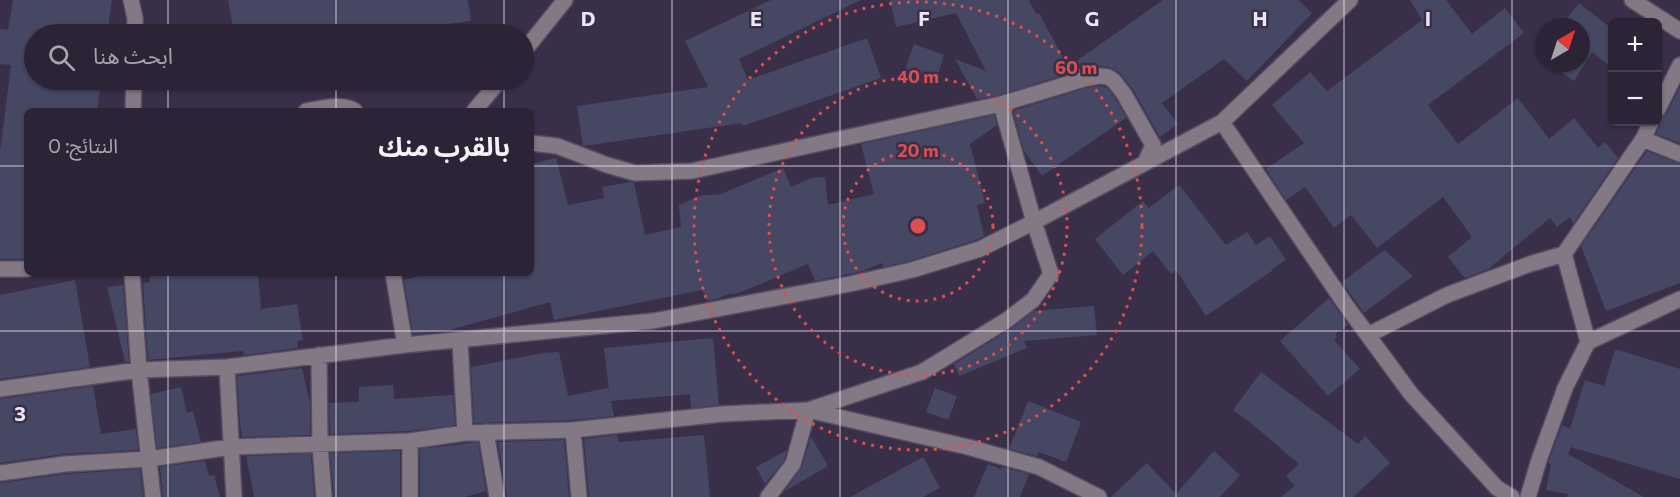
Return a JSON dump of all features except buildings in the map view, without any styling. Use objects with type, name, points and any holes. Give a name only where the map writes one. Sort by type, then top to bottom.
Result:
[{"type":"street","points":[[131,0],[135,24]]},
{"type":"street","points":[[534,39],[565,0]]},
{"type":"street","points":[[0,389],[139,370],[227,367],[405,345],[653,321],[912,270],[980,249],[1222,122],[1350,0]]},
{"type":"street","points":[[1632,0],[1680,31]]},
{"type":"street","points":[[1662,101],[1680,65]]},
{"type":"street","points":[[534,142],[557,146],[635,173],[692,171],[1001,104],[1100,76],[1114,81],[1124,94],[1153,145],[1145,163]]},
{"type":"street","points":[[133,108],[134,90]]},
{"type":"street","points":[[477,108],[492,90]]},
{"type":"street","points":[[808,410],[922,372],[1007,320],[1033,300],[1051,274],[1001,104]]},
{"type":"street","points":[[324,108],[336,106],[352,108]]},
{"type":"street","points":[[1222,122],[1411,394],[1496,492],[1512,497]]},
{"type":"street","points":[[1368,335],[1448,295],[1530,264],[1564,254],[1643,139],[1649,126]]},
{"type":"street","points":[[1643,139],[1680,154]]},
{"type":"street","points":[[1564,254],[1588,342]]},
{"type":"street","points":[[0,269],[24,269]]},
{"type":"street","points":[[132,276],[139,370],[153,497]]},
{"type":"street","points":[[394,276],[405,345]]},
{"type":"street","points":[[1528,497],[1565,387],[1588,342],[1680,299]]},
{"type":"street","points":[[460,341],[465,433]]},
{"type":"street","points":[[319,356],[320,445],[324,497]]},
{"type":"street","points":[[227,367],[234,497]]},
{"type":"street","points":[[768,497],[793,464],[808,410]]},
{"type":"street","points":[[0,473],[65,464],[149,459],[231,447],[410,441],[465,433],[573,430],[722,414],[808,410],[968,447],[1039,467],[1099,497]]},
{"type":"street","points":[[573,430],[579,497]]},
{"type":"street","points":[[486,432],[496,497]]},
{"type":"street","points":[[410,441],[410,497]]}]
